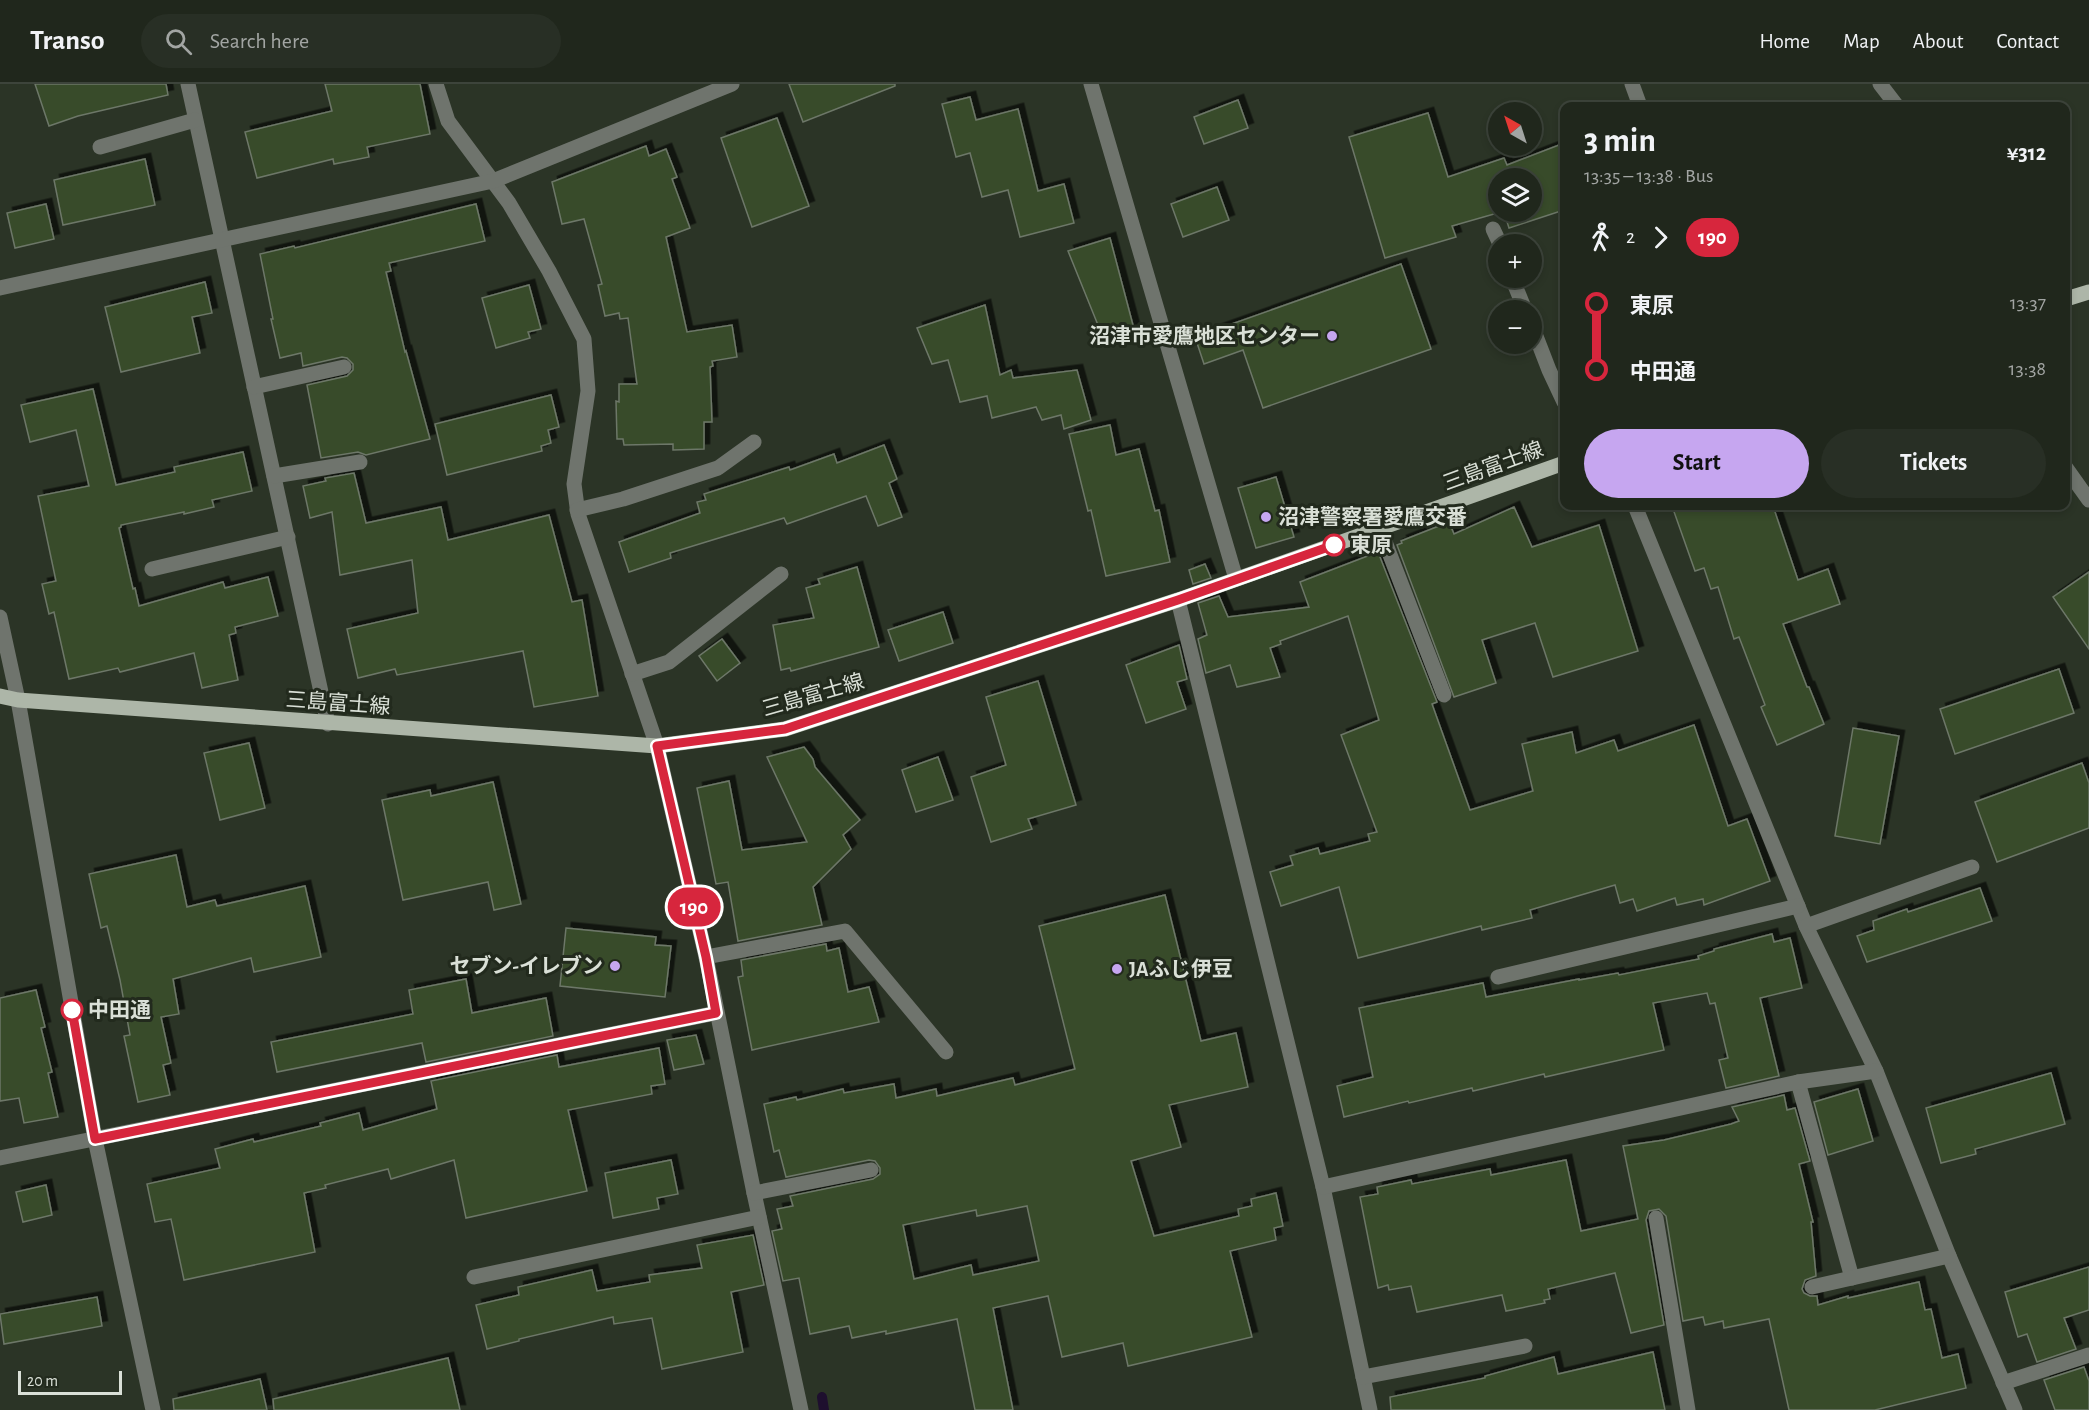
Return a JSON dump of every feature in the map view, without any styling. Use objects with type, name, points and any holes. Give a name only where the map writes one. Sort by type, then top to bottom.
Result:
[{"type":"main road","points":[[2070,298],[2089,292]]},
{"type":"main road","name":"三島富士線","points":[[0,696],[18,700],[328,724],[657,746],[785,729],[1178,600],[1560,464]]},
{"type":"street","points":[[188,84],[328,724]]},
{"type":"street","points":[[436,84],[448,121],[509,202],[549,271],[584,339],[588,392],[574,483],[577,510],[657,746],[706,957],[801,1410]]},
{"type":"street","points":[[0,288],[494,182],[732,84]]},
{"type":"street","points":[[1090,84],[1236,579]]},
{"type":"street","points":[[1632,84],[1639,102]]},
{"type":"street","points":[[1880,84],[1894,102]]},
{"type":"street","points":[[100,147],[195,120]]},
{"type":"street","points":[[1493,229],[1495,234]]},
{"type":"street","points":[[1542,352],[1560,393]]},
{"type":"street","points":[[254,387],[344,368]]},
{"type":"street","points":[[577,510],[623,499],[718,468],[754,442]]},
{"type":"street","points":[[274,476],[360,462]]},
{"type":"street","points":[[2070,474],[2089,500]]},
{"type":"street","points":[[1637,510],[1806,926],[1876,1071],[1949,1256],[2015,1410]]},
{"type":"street","points":[[1380,529],[1443,695]]},
{"type":"street","points":[[152,569],[288,537]]},
{"type":"street","points":[[632,674],[669,662],[782,574]]},
{"type":"street","points":[[1178,600],[1323,1187],[1370,1410]]},
{"type":"street","points":[[0,617],[18,700],[95,1139],[153,1410]]},
{"type":"street","points":[[1806,926],[1972,867]]},
{"type":"street","points":[[1498,977],[1798,906]]},
{"type":"street","points":[[706,957],[845,931],[946,1052]]},
{"type":"street","points":[[0,1158],[716,1013]]},
{"type":"street","points":[[1323,1187],[1798,1082],[1876,1071]]},
{"type":"street","points":[[1798,1082],[1852,1278]]},
{"type":"street","points":[[754,1193],[871,1170]]},
{"type":"street","points":[[474,1277],[759,1217]]},
{"type":"street","points":[[1656,1218],[1688,1410]]},
{"type":"street","points":[[1812,1287],[1949,1256]]},
{"type":"street","points":[[1363,1377],[1525,1346]]},
{"type":"street","points":[[2003,1383],[2089,1355]]},
{"type":"building","points":[[35,84],[166,84],[168,95],[78,116],[49,126]]},
{"type":"building","points":[[325,84],[420,84],[430,134],[367,147],[369,157],[334,164],[333,159],[257,178],[245,132],[332,111]]},
{"type":"building","points":[[789,84],[895,84],[895,86],[803,122]]},
{"type":"building","points":[[970,97],[976,120],[1018,109],[1038,191],[1064,184],[1074,223],[1020,237],[1008,190],[982,197],[970,153],[956,157],[942,104]]},
{"type":"building","points":[[1238,100],[1248,128],[1204,144],[1194,117]]},
{"type":"building","points":[[1428,113],[1448,177],[1504,158],[1507,165],[1530,156],[1542,156],[1542,151],[1560,145],[1560,211],[1542,217],[1542,168],[1488,168],[1488,216],[1452,226],[1456,237],[1385,258],[1349,137]]},
{"type":"building","points":[[777,118],[809,206],[752,227],[721,138]]},
{"type":"building","points":[[646,146],[649,156],[666,149],[677,177],[672,179],[690,228],[666,237],[687,332],[732,325],[737,357],[712,361],[713,366],[710,367],[712,422],[704,422],[704,449],[673,450],[673,444],[624,445],[623,439],[617,439],[616,401],[619,402],[619,384],[637,384],[628,318],[620,319],[619,313],[605,316],[598,285],[602,284],[584,219],[562,224],[552,182]]},
{"type":"building","points":[[145,159],[155,205],[63,225],[54,180]]},
{"type":"building","points":[[1217,187],[1229,220],[1183,237],[1171,204]]},
{"type":"building","points":[[46,204],[54,239],[15,248],[7,213]]},
{"type":"building","points":[[476,204],[485,241],[389,263],[391,271],[386,272],[405,352],[430,439],[366,455],[358,452],[321,458],[307,385],[347,376],[353,370],[353,364],[347,358],[342,357],[303,366],[301,353],[280,358],[260,254],[294,246],[295,248]]},
{"type":"building","points":[[1507,222],[1527,222],[1509,228]]},
{"type":"building","points":[[1110,238],[1134,329],[1102,335],[1068,251]]},
{"type":"building","name":"沼津市愛鷹地区センター","points":[[1401,264],[1431,349],[1263,408],[1243,350],[1204,364],[1195,337]]},
{"type":"building","points":[[205,282],[212,313],[192,317],[200,353],[121,372],[105,307]]},
{"type":"building","points":[[529,285],[541,329],[528,332],[530,338],[496,348],[482,298]]},
{"type":"building","points":[[985,305],[1000,375],[1011,370],[1013,378],[1077,370],[1091,420],[1064,429],[1061,415],[1042,420],[1036,407],[992,418],[987,396],[960,402],[948,360],[932,364],[917,328]]},
{"type":"building","points":[[93,389],[116,485],[175,472],[174,467],[243,452],[252,491],[212,500],[214,507],[121,525],[119,528],[139,606],[223,582],[225,588],[268,577],[278,616],[235,627],[236,633],[229,635],[238,680],[202,688],[194,653],[120,672],[118,668],[69,679],[54,612],[49,614],[42,584],[56,581],[38,496],[89,486],[76,430],[30,442],[21,405]]},
{"type":"building","points":[[551,395],[559,427],[548,430],[551,443],[541,446],[542,451],[447,475],[435,424]]},
{"type":"building","points":[[1110,425],[1116,455],[1139,449],[1155,511],[1159,510],[1170,562],[1106,576],[1091,510],[1088,511],[1069,434]]},
{"type":"building","points":[[884,445],[897,479],[889,483],[902,517],[878,526],[866,496],[787,524],[784,518],[670,553],[671,558],[629,572],[619,542],[700,513],[697,502],[706,500],[704,494],[789,467],[790,470],[834,454],[837,463]]},
{"type":"building","points":[[354,473],[366,523],[441,507],[448,540],[549,515],[572,602],[582,600],[598,696],[534,707],[523,651],[397,675],[395,669],[358,678],[347,629],[418,613],[412,560],[340,575],[332,512],[310,518],[303,486],[326,481],[325,478]]},
{"type":"building","points":[[1276,477],[1294,537],[1256,548],[1238,488]]},
{"type":"building","points":[[1514,507],[1532,547],[1599,525],[1638,651],[1553,677],[1535,623],[1482,640],[1496,683],[1454,697],[1397,545],[1402,543],[1401,541],[1449,522],[1454,534]]},
{"type":"building","points":[[1673,510],[1774,510],[1798,580],[1828,569],[1840,604],[1783,624],[1824,724],[1777,745],[1761,707],[1765,705],[1739,637],[1734,639],[1718,587],[1711,589],[1704,568],[1695,571]]},
{"type":"building","points":[[1378,552],[1437,702],[1432,704],[1470,810],[1533,791],[1522,744],[1572,732],[1576,753],[1614,740],[1618,751],[1694,725],[1728,826],[1747,819],[1770,881],[1704,905],[1703,899],[1677,905],[1675,898],[1637,911],[1633,899],[1620,903],[1615,885],[1530,910],[1532,918],[1482,930],[1481,926],[1358,958],[1339,887],[1281,906],[1270,872],[1293,865],[1290,856],[1318,848],[1320,854],[1370,841],[1368,834],[1377,832],[1341,735],[1379,720],[1348,616],[1280,641],[1281,644],[1270,648],[1280,677],[1237,687],[1230,665],[1206,673],[1198,639],[1207,635],[1198,603],[1219,596],[1228,617],[1309,607],[1300,582]]},
{"type":"building","points":[[1205,564],[1211,578],[1193,584],[1189,570]]},
{"type":"building","points":[[857,567],[879,647],[791,671],[790,668],[781,670],[773,625],[814,618],[806,588],[820,584],[818,579]]},
{"type":"building","points":[[2089,572],[2089,649],[2053,597]]},
{"type":"building","points":[[943,612],[953,643],[899,661],[888,630]]},
{"type":"building","points":[[722,639],[740,663],[717,681],[699,656]]},
{"type":"building","points":[[1179,645],[1187,679],[1177,682],[1186,709],[1146,723],[1126,665]]},
{"type":"building","points":[[2059,669],[2074,713],[1955,754],[1940,709]]},
{"type":"building","points":[[1038,681],[1076,805],[1028,819],[1032,829],[991,842],[971,777],[1006,765],[986,697]]},
{"type":"building","points":[[1853,728],[1899,736],[1880,844],[1835,836]]},
{"type":"building","points":[[249,743],[265,808],[220,820],[204,753]]},
{"type":"building","points":[[804,747],[813,759],[815,767],[860,820],[843,835],[851,849],[813,887],[822,925],[738,941],[728,882],[716,884],[697,788],[729,781],[742,850],[807,842],[767,757]]},
{"type":"building","points":[[938,757],[953,800],[916,812],[902,770]]},
{"type":"building","points":[[2082,763],[2089,783],[2089,828],[1997,862],[1975,802]]},
{"type":"building","points":[[493,782],[521,904],[494,910],[488,882],[403,900],[382,800],[430,790],[431,796]]},
{"type":"building","points":[[176,855],[187,907],[215,900],[217,906],[305,886],[321,957],[254,972],[251,958],[173,979],[179,1014],[161,1017],[171,1063],[163,1065],[170,1095],[138,1102],[124,1036],[130,1035],[120,980],[107,926],[101,928],[89,874]]},
{"type":"building","points":[[1980,888],[1992,921],[1867,962],[1857,936],[1874,930],[1873,921]]},
{"type":"building","points":[[1165,895],[1201,1041],[1236,1033],[1248,1087],[1169,1105],[1181,1147],[1131,1161],[1154,1236],[1239,1216],[1238,1209],[1252,1206],[1251,1199],[1276,1193],[1283,1226],[1274,1228],[1276,1240],[1230,1251],[1252,1337],[1128,1366],[1123,1343],[1062,1357],[1048,1296],[993,1308],[1013,1410],[975,1410],[957,1319],[886,1334],[886,1331],[852,1338],[849,1326],[810,1334],[799,1278],[783,1281],[772,1231],[782,1229],[777,1209],[793,1206],[790,1196],[873,1179],[880,1174],[880,1168],[875,1161],[869,1160],[786,1177],[779,1150],[774,1152],[764,1104],[796,1097],[797,1100],[843,1089],[844,1093],[894,1084],[896,1098],[936,1089],[937,1096],[1013,1078],[1015,1085],[1075,1069],[1039,926]],"holes":[[[1027,1206],[1039,1261],[973,1275],[971,1265],[914,1279],[903,1225],[976,1210],[977,1216]]]},
{"type":"building","name":"セブン-イレブン","points":[[566,928],[656,937],[655,945],[671,946],[665,997],[560,986]]},
{"type":"building","points":[[1772,934],[1774,942],[1790,938],[1802,988],[1760,998],[1779,1076],[1726,1088],[1719,1060],[1728,1058],[1715,1003],[1710,1004],[1707,993],[1653,1003],[1664,1050],[1545,1077],[1544,1074],[1473,1091],[1472,1088],[1409,1103],[1408,1101],[1344,1117],[1337,1086],[1373,1077],[1359,1008],[1483,983],[1486,997],[1579,979],[1618,973],[1619,975],[1699,959],[1698,956],[1714,951],[1714,949]]},
{"type":"building","points":[[826,944],[827,951],[839,948],[848,992],[869,987],[879,1022],[752,1050],[738,977],[743,976],[741,960]]},
{"type":"building","points":[[466,979],[472,1013],[546,998],[553,1036],[426,1062],[422,1043],[277,1072],[271,1042],[413,1014],[409,990]]},
{"type":"building","points":[[36,990],[45,1027],[41,1028],[52,1072],[48,1073],[58,1117],[24,1123],[19,1098],[0,1101],[0,998]]},
{"type":"building","points":[[696,1035],[704,1064],[674,1070],[667,1040]]},
{"type":"building","points":[[659,1048],[665,1084],[651,1086],[652,1094],[568,1110],[587,1191],[466,1218],[454,1160],[391,1179],[388,1169],[325,1185],[326,1188],[304,1193],[315,1252],[184,1280],[171,1219],[155,1222],[147,1184],[220,1168],[215,1149],[321,1126],[320,1123],[359,1113],[363,1130],[437,1109],[431,1081],[557,1055],[559,1067]]},
{"type":"building","points":[[2051,1073],[2065,1124],[1975,1149],[1976,1154],[1941,1163],[1926,1108]]},
{"type":"building","points":[[1858,1089],[1873,1141],[1828,1155],[1814,1102]]},
{"type":"building","points":[[1784,1095],[1787,1110],[1795,1108],[1810,1161],[1799,1164],[1813,1222],[1811,1222],[1816,1276],[1805,1280],[1802,1289],[1804,1293],[1817,1296],[1818,1305],[1848,1296],[1848,1298],[1919,1282],[1925,1310],[1931,1309],[1942,1358],[1958,1354],[1966,1388],[1875,1410],[1789,1410],[1769,1319],[1724,1328],[1723,1321],[1705,1325],[1703,1317],[1683,1321],[1666,1216],[1659,1209],[1649,1211],[1646,1220],[1664,1325],[1631,1333],[1615,1273],[1548,1289],[1550,1299],[1544,1300],[1545,1303],[1506,1311],[1502,1295],[1417,1312],[1411,1286],[1389,1290],[1388,1285],[1378,1288],[1360,1197],[1378,1194],[1377,1187],[1411,1180],[1412,1184],[1490,1169],[1491,1175],[1566,1160],[1581,1231],[1638,1219],[1623,1146],[1664,1140],[1731,1124],[1739,1121],[1732,1107]]},
{"type":"building","points":[[671,1160],[678,1194],[657,1198],[659,1209],[613,1218],[605,1173]]},
{"type":"building","points":[[46,1185],[52,1215],[23,1222],[16,1192]]},
{"type":"building","points":[[753,1235],[764,1285],[731,1292],[743,1352],[662,1369],[652,1318],[614,1324],[613,1317],[519,1339],[519,1341],[487,1349],[476,1305],[519,1295],[518,1287],[592,1270],[597,1291],[650,1282],[649,1275],[702,1268],[697,1245]]},
{"type":"building","points":[[2089,1267],[2089,1310],[2064,1318],[2076,1349],[2037,1362],[2027,1334],[2018,1337],[2005,1292]]},
{"type":"building","points":[[97,1297],[102,1326],[4,1344],[0,1314]]},
{"type":"building","points":[[1653,1352],[1665,1410],[1391,1410],[1390,1397],[1485,1378],[1485,1376],[1554,1357],[1558,1374]]},
{"type":"building","points":[[448,1358],[460,1410],[274,1410],[273,1399]]},
{"type":"building","points":[[2084,1367],[2089,1381],[2089,1410],[2055,1410],[2044,1380]]},
{"type":"building","points":[[260,1379],[267,1410],[174,1410],[173,1399]]},
{"type":"waterway","points":[[822,1397],[824,1410]]},
{"type":"bus line","name":"190","points":[[72,1010],[95,1139],[716,1013],[706,957],[657,746],[785,729],[1178,600],[1334,545]]},
{"type":"place","name":"沼津市愛鷹地区センター","points":[[1332,336]]},
{"type":"place","name":"沼津警察署愛鷹交番","points":[[1266,517]]},
{"type":"place","name":"東原","points":[[1334,545]]},
{"type":"place","name":"セブン-イレブン","points":[[615,966]]},
{"type":"place","name":"JAふじ伊豆","points":[[1117,969]]},
{"type":"place","name":"中田通","points":[[72,1010]]}]
